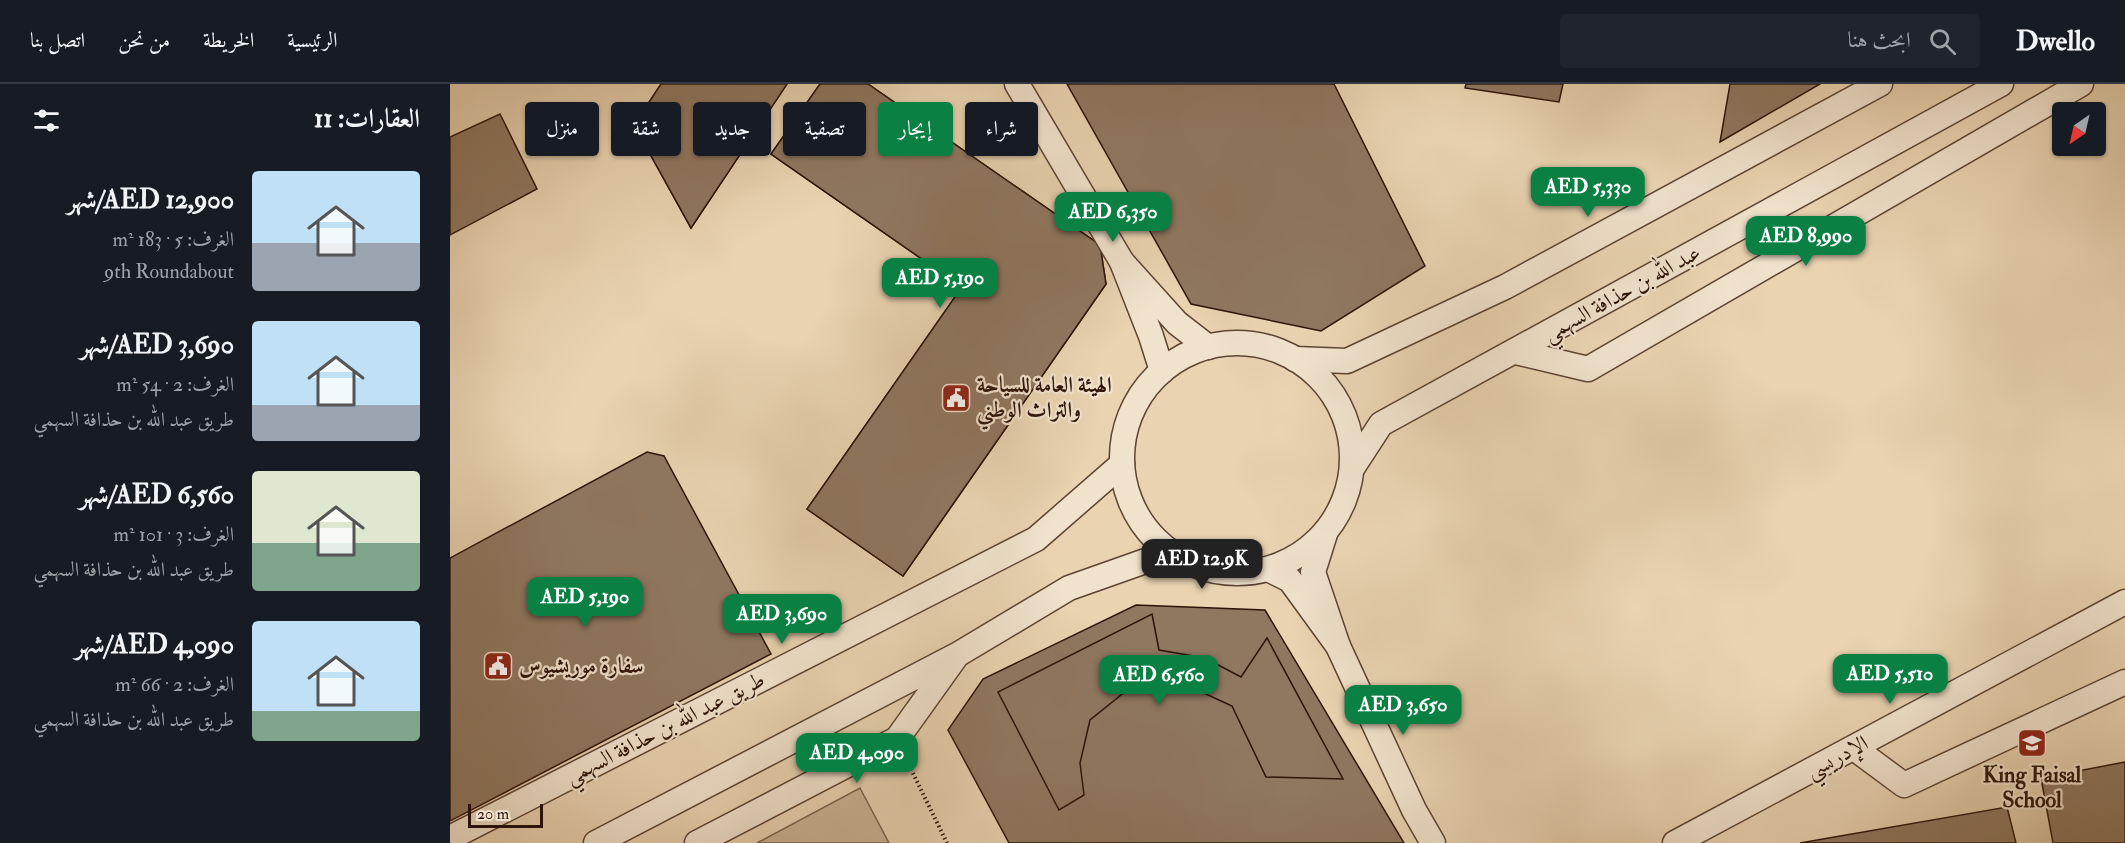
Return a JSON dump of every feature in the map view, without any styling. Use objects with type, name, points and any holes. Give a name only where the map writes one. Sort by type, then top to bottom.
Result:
[{"type":"street","points":[[1017,84],[1122,262],[1162,370]]},
{"type":"street","points":[[1295,358],[1347,361],[1505,287],[1880,84]]},
{"type":"street","name":"عبد الله بن حذافة السهمي","points":[[1353,466],[1381,424],[2001,84]]},
{"type":"street","points":[[1516,352],[1588,369],[2081,84]]},
{"type":"street","points":[[1122,262],[1177,323],[1208,347]]},
{"type":"street","points":[[1325,534],[1300,556],[1270,570],[1236,574],[1202,568],[1171,552],[1151,535],[1136,514],[1126,490],[1122,464],[1125,430],[1139,397],[1162,370],[1184,356],[1208,347],[1238,343],[1268,347],[1295,358],[1321,378],[1340,404],[1351,434],[1353,466],[1345,503],[1325,534],[1313,573],[1338,646],[1414,810],[1433,843]]},
{"type":"street","name":"طريق عبد الله بن حذافة السهمي","points":[[450,838],[1036,539],[1122,464]]},
{"type":"street","points":[[596,843],[957,656],[1069,588],[1171,552]]},
{"type":"street","points":[[1270,570],[1290,580],[1338,646]]},
{"type":"street","name":"الإدريسي","points":[[1675,843],[2125,602]]},
{"type":"street","points":[[697,843],[897,739],[957,656]]},
{"type":"street","points":[[1854,748],[1904,785],[2125,682]]},
{"type":"path","points":[[897,739],[947,843]]},
{"type":"shaded area","points":[[860,788],[889,843],[757,843]]},
{"type":"building","points":[[661,84],[787,84],[771,108],[771,102],[693,102],[693,156],[739,156],[691,228],[651,156],[681,156],[681,102],[649,102]]},
{"type":"building","points":[[661,84],[787,84],[771,108],[771,102],[693,102],[693,156],[739,156],[691,228],[651,156],[681,156],[681,102],[649,102]]},
{"type":"building","name":"الهيئة العامة للسياحة والتراث الوطني","points":[[820,84],[868,84],[894,102],[878,102],[878,156],[953,156],[953,143],[965,151],[965,156],[972,156],[1100,245],[1106,284],[903,576],[807,509],[962,287],[771,154],[783,137],[783,156],[866,156],[866,102],[807,102]]},
{"type":"building","name":"الهيئة العامة للسياحة والتراث الوطني","points":[[820,84],[868,84],[894,102],[878,102],[878,156],[953,156],[953,143],[965,151],[965,156],[972,156],[1100,245],[1106,284],[903,576],[807,509],[962,287],[771,154],[783,137],[783,156],[866,156],[866,102],[807,102]]},
{"type":"building","points":[[1067,84],[1334,84],[1425,266],[1321,331],[1191,304]]},
{"type":"building","points":[[1466,84],[1563,84],[1559,102],[1465,88]]},
{"type":"building","points":[[1730,84],[1820,84],[1720,142]]},
{"type":"building","points":[[500,114],[537,189],[450,235],[450,137]]},
{"type":"building","points":[[647,452],[664,456],[771,654],[450,821],[450,558]]},
{"type":"building","points":[[1136,605],[1265,610],[1404,843],[1009,843],[948,730],[983,679]]},
{"type":"building","points":[[1152,614],[1159,650],[1205,658],[1241,677],[1267,638],[1343,779],[1266,777],[1232,706],[1191,687],[1126,691],[1090,720],[1080,763],[1084,795],[1059,810],[998,692]]},
{"type":"building","points":[[2125,762],[2125,843],[2053,843],[2041,778]]},
{"type":"building","points":[[2007,807],[2016,843],[1800,843]]},
{"type":"place","name":"الهيئة العامة للسياحة والتراث الوطني","points":[[956,398]]},
{"type":"place","name":"سفارة موريشيوس","points":[[498,666]]},
{"type":"place","name":"King Faisal School","points":[[2032,743]]}]
